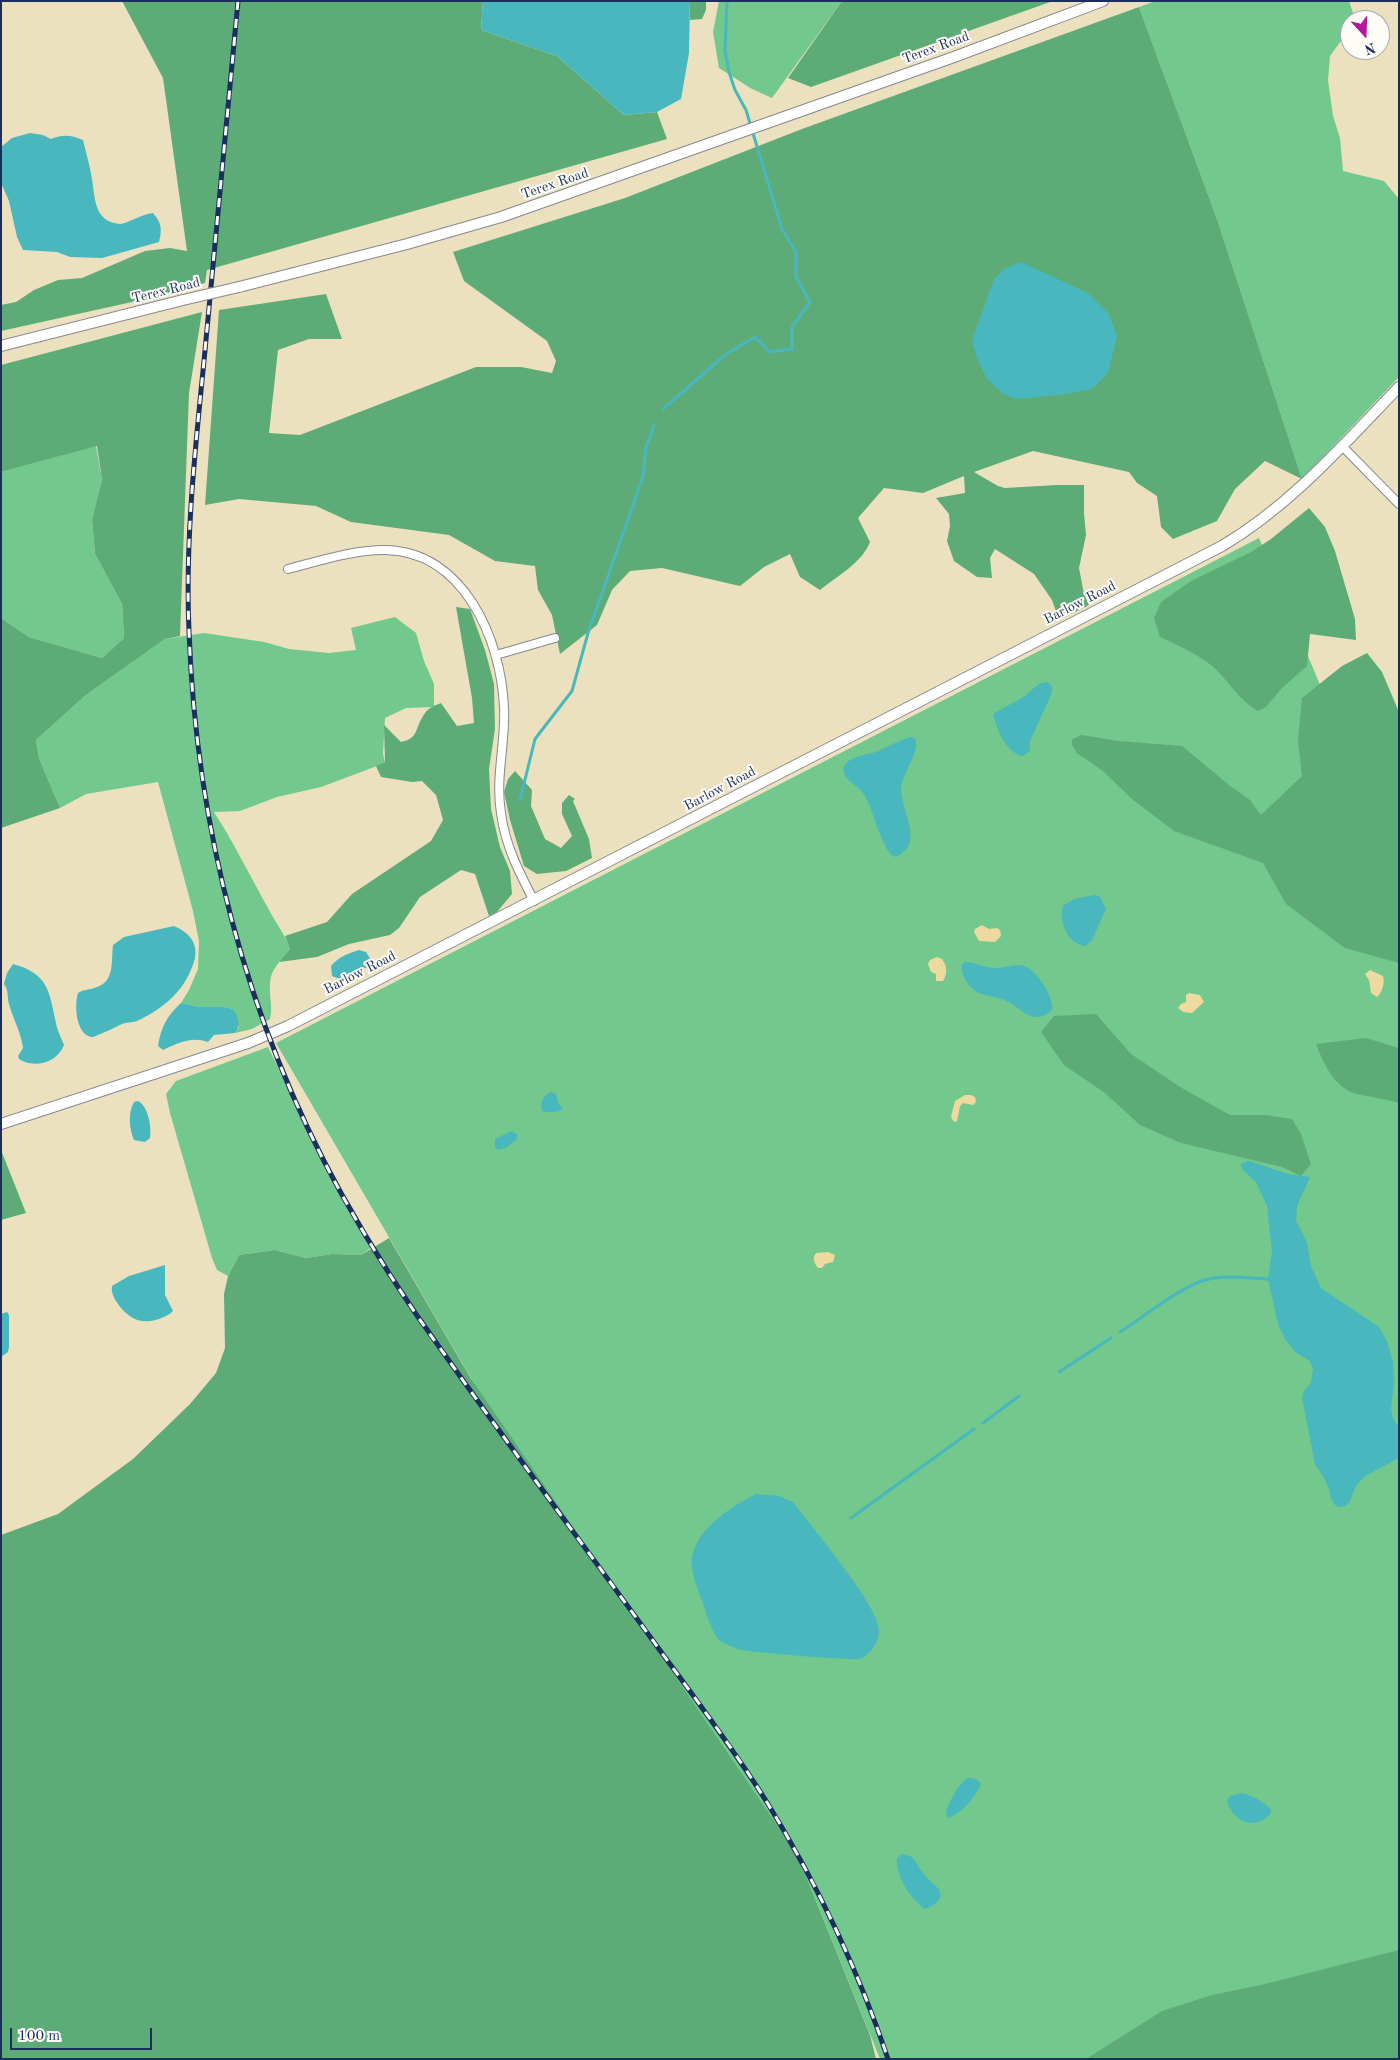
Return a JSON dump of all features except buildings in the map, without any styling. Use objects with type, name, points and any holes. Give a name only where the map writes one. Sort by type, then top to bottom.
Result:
[{"type":"street","name":"Terex Road","points":[[1,346],[407,244],[501,217],[1103,1]]},
{"type":"street","name":"Barlow Road","points":[[1,1124],[266,1036],[534,901],[608,861],[1222,546],[1285,502],[1399,387]]},
{"type":"street","points":[[1342,446],[1399,504]]},
{"type":"street","points":[[288,569],[368,551],[395,551],[426,561],[451,578],[470,599],[483,620],[496,655],[504,705],[504,733],[499,774],[500,810],[509,849],[534,901]]},
{"type":"street","points":[[496,655],[555,638]]},
{"type":"green space","points":[[122,1],[483,1],[481,30],[557,56],[624,115],[657,112],[667,139],[207,270],[205,283],[141,300],[1,331],[1,305],[16,302],[34,290],[58,280],[82,278],[145,251],[170,248],[187,251],[163,78]]},
{"type":"green space","points":[[690,1],[706,1],[706,10],[702,19],[690,20]]},
{"type":"green space","points":[[719,1],[842,1],[772,98],[752,89],[719,68],[713,32]]},
{"type":"green space","points":[[842,1],[1053,1],[811,87],[788,78]]},
{"type":"green space","points":[[1155,1],[1349,1],[1352,10],[1340,10],[1340,42],[1330,56],[1328,80],[1333,116],[1340,138],[1343,171],[1384,181],[1399,199],[1399,377],[1302,479],[1217,219],[1139,7]]},
{"type":"green space","points":[[1139,7],[1217,219],[1302,479],[1265,461],[1235,489],[1217,521],[1173,539],[1161,527],[1157,496],[1137,483],[1129,472],[1033,451],[974,472],[1005,488],[1084,485],[1086,535],[1079,568],[1084,594],[1089,605],[1059,620],[1052,600],[1034,574],[995,549],[990,558],[992,578],[977,577],[954,561],[947,541],[950,526],[949,514],[936,498],[965,493],[964,476],[923,493],[884,488],[858,518],[870,542],[866,550],[855,563],[820,590],[800,577],[790,554],[764,567],[740,586],[662,568],[630,571],[612,590],[597,625],[560,654],[552,615],[538,590],[535,566],[495,561],[449,535],[351,522],[316,506],[239,499],[205,505],[219,310],[326,294],[342,339],[309,339],[278,350],[269,433],[300,435],[476,367],[521,367],[552,373],[556,361],[547,341],[464,281],[453,252],[625,198],[802,129]]},
{"type":"green space","points":[[202,312],[189,393],[180,636],[165,639],[86,695],[36,740],[39,758],[60,808],[1,828],[1,618],[29,637],[102,658],[124,638],[122,604],[95,554],[92,519],[102,479],[97,446],[1,472],[1,365]]},
{"type":"green space","points":[[96,446],[102,479],[92,519],[95,554],[122,604],[124,638],[102,658],[29,637],[1,618],[1,472]]},
{"type":"green space","points":[[1309,508],[1325,527],[1335,551],[1355,619],[1356,640],[1310,634],[1307,666],[1282,688],[1266,707],[1258,711],[1238,695],[1211,665],[1193,653],[1160,637],[1154,618],[1161,602],[1191,581],[1251,552],[1271,539]]},
{"type":"green space","points":[[1259,538],[1399,875],[1399,2059],[880,2059],[797,1854],[591,1556],[507,1440],[276,1043]]},
{"type":"green space","points":[[456,607],[470,609],[485,650],[494,684],[495,729],[489,769],[491,809],[500,847],[510,871],[512,894],[497,912],[489,916],[475,874],[461,870],[420,897],[399,928],[390,935],[349,944],[317,957],[279,962],[290,949],[285,936],[327,922],[352,894],[431,841],[443,820],[436,795],[422,781],[412,782],[381,777],[376,766],[385,762],[384,725],[401,742],[406,741],[413,736],[426,712],[441,703],[457,726],[474,723],[472,698]]},
{"type":"green space","points":[[395,617],[416,633],[424,661],[434,684],[434,707],[406,708],[385,718],[383,753],[385,763],[321,787],[277,797],[240,811],[214,812],[283,933],[290,949],[272,974],[270,1019],[252,1029],[235,1033],[239,1027],[233,1009],[201,1007],[181,1003],[198,969],[199,941],[193,911],[158,782],[86,794],[60,808],[39,758],[36,740],[86,695],[165,639],[204,633],[264,642],[289,649],[329,653],[356,650],[351,628]]},
{"type":"green space","points":[[1367,653],[1382,672],[1399,712],[1399,963],[1345,948],[1286,904],[1263,863],[1174,831],[1132,799],[1103,771],[1077,753],[1072,745],[1072,739],[1082,735],[1118,741],[1182,746],[1250,800],[1261,815],[1302,776],[1298,741],[1302,698],[1342,666]]},
{"type":"green space","points":[[515,771],[532,790],[531,806],[545,839],[561,848],[572,836],[562,814],[562,803],[569,795],[575,799],[573,801],[589,839],[592,858],[566,871],[537,874],[524,866],[510,820],[504,792],[508,779]]},
{"type":"green space","points":[[1096,1014],[1131,1054],[1180,1087],[1230,1115],[1265,1115],[1292,1119],[1301,1134],[1311,1164],[1301,1176],[1282,1167],[1181,1143],[1140,1125],[1105,1093],[1064,1065],[1041,1032],[1054,1016]]},
{"type":"green space","points":[[1366,1038],[1399,1048],[1399,1103],[1349,1091],[1336,1081],[1326,1067],[1316,1044]]},
{"type":"green space","points":[[268,1047],[339,1190],[372,1247],[361,1255],[332,1254],[306,1258],[275,1250],[239,1255],[228,1276],[217,1270],[212,1258],[166,1094],[176,1081]]},
{"type":"green space","points":[[1,1150],[26,1213],[1,1220]]},
{"type":"green space","points":[[389,1238],[470,1377],[797,1854],[870,2035],[876,2059],[1,2059],[1,1535],[58,1514],[133,1459],[190,1404],[216,1373],[225,1348],[224,1294],[228,1276],[239,1255],[275,1250],[306,1258],[332,1254],[361,1255]]},
{"type":"green space","points":[[1399,1950],[1399,2059],[1086,2059],[1162,2011],[1212,1995],[1261,1985]]},
{"type":"sand","points":[[982,925],[989,929],[997,928],[1000,930],[1001,936],[995,942],[979,941],[974,932],[975,929]]},
{"type":"sand","points":[[937,957],[942,959],[946,967],[946,975],[943,981],[936,981],[936,974],[931,972],[928,964],[930,960]]},
{"type":"sand","points":[[1370,970],[1383,976],[1383,988],[1377,997],[1371,993],[1369,980],[1365,974]]},
{"type":"sand","points":[[1189,993],[1200,995],[1204,1002],[1192,1013],[1183,1012],[1178,1008],[1186,1002],[1186,995]]},
{"type":"sand","points":[[965,1095],[975,1097],[976,1102],[973,1105],[963,1103],[960,1106],[957,1121],[954,1122],[951,1117],[955,1101]]},
{"type":"sand","points":[[828,1252],[835,1255],[833,1262],[818,1268],[814,1260],[816,1253]]},
{"type":"water","points":[[483,1],[690,1],[689,53],[681,99],[657,112],[624,115],[557,56],[481,30]]},
{"type":"water","points":[[30,133],[43,135],[51,139],[67,136],[83,140],[95,201],[101,214],[105,219],[120,224],[153,213],[160,227],[159,242],[102,258],[70,257],[57,252],[23,250],[17,237],[9,201],[1,183],[1,147],[12,138]]},
{"type":"water","points":[[1021,262],[1088,293],[1109,314],[1117,336],[1108,373],[1092,389],[1060,395],[1016,399],[1003,394],[987,379],[976,356],[972,340],[994,279],[1005,268]]},
{"type":"water","points":[[1046,682],[1052,688],[1051,695],[1030,741],[1030,751],[1022,756],[1011,750],[1007,745],[1000,734],[993,715],[1023,697],[1038,685]]},
{"type":"water","points":[[911,737],[915,738],[915,750],[901,790],[911,836],[905,851],[896,857],[891,855],[883,841],[865,796],[846,777],[844,771],[845,766],[853,758],[876,752]]},
{"type":"water","points":[[1095,895],[1100,897],[1106,909],[1092,940],[1085,946],[1073,941],[1069,937],[1063,925],[1063,906],[1074,899]]},
{"type":"water","points":[[174,926],[184,931],[191,938],[196,952],[187,979],[181,988],[166,1004],[147,1016],[135,1022],[124,1023],[93,1037],[87,1036],[83,1032],[78,1019],[76,1005],[78,993],[97,987],[107,980],[111,970],[113,945],[124,937]]},
{"type":"water","points":[[359,950],[366,952],[371,960],[367,967],[342,980],[332,976],[331,966],[334,963],[343,956]]},
{"type":"water","points":[[966,962],[993,968],[1024,966],[1034,973],[1044,985],[1050,998],[1052,1010],[1045,1015],[1033,1017],[1004,1000],[977,992],[965,979],[962,964]]},
{"type":"water","points":[[13,964],[34,973],[41,979],[49,993],[57,1028],[64,1045],[61,1051],[51,1060],[32,1064],[19,1059],[18,1056],[23,1048],[22,1042],[4,984],[7,973]]},
{"type":"water","points":[[181,1003],[201,1007],[233,1009],[238,1021],[237,1030],[235,1033],[214,1035],[208,1042],[190,1040],[163,1050],[158,1046],[163,1027],[168,1017]]},
{"type":"water","points":[[551,1092],[556,1094],[558,1103],[563,1108],[553,1112],[542,1111],[541,1104],[543,1099]]},
{"type":"water","points":[[138,1101],[147,1112],[150,1123],[150,1138],[145,1142],[134,1140],[131,1131],[132,1106],[134,1102]]},
{"type":"water","points":[[511,1131],[517,1134],[517,1139],[507,1147],[498,1150],[495,1147],[495,1139]]},
{"type":"water","points":[[1249,1161],[1288,1174],[1310,1177],[1297,1206],[1296,1221],[1307,1242],[1311,1266],[1321,1288],[1379,1327],[1387,1341],[1393,1362],[1394,1383],[1391,1408],[1393,1419],[1399,1427],[1399,1458],[1365,1476],[1356,1486],[1349,1503],[1345,1506],[1339,1507],[1335,1505],[1324,1478],[1315,1464],[1302,1398],[1304,1391],[1311,1383],[1313,1369],[1310,1361],[1295,1352],[1285,1339],[1278,1324],[1268,1279],[1272,1252],[1267,1206],[1256,1182],[1243,1170],[1240,1164]]},
{"type":"water","points":[[165,1265],[165,1295],[173,1311],[165,1317],[153,1321],[141,1321],[131,1317],[117,1302],[112,1293],[112,1286],[129,1276]]},
{"type":"water","points":[[7,1312],[9,1315],[9,1347],[8,1352],[1,1357],[1,1314]]},
{"type":"water","points":[[756,1494],[779,1496],[793,1502],[828,1546],[868,1603],[879,1630],[878,1639],[874,1646],[862,1658],[824,1658],[741,1650],[720,1641],[718,1638],[708,1618],[695,1581],[692,1567],[693,1555],[697,1544],[713,1523],[734,1506]]},
{"type":"water","points":[[968,1778],[980,1782],[979,1789],[963,1809],[948,1818],[946,1811],[952,1797]]},
{"type":"water","points":[[1242,1793],[1254,1797],[1265,1804],[1271,1810],[1270,1814],[1258,1822],[1251,1823],[1239,1819],[1227,1801],[1230,1796]]},
{"type":"water","points":[[902,1854],[912,1857],[926,1877],[939,1890],[940,1896],[937,1902],[925,1909],[909,1893],[901,1879],[897,1858]]},
{"type":"waterway","points":[[663,409],[726,354],[755,337],[770,352],[792,349],[792,327],[810,302],[796,277],[796,252],[782,229],[746,110],[735,90],[729,72],[725,51],[727,1]]},
{"type":"waterway","points":[[520,800],[535,739],[572,691],[588,633],[643,477],[646,447],[654,426]]},
{"type":"waterway","points":[[1120,1332],[1171,1297],[1202,1281],[1226,1277],[1268,1279]]},
{"type":"waterway","points":[[1059,1372],[1111,1338]]},
{"type":"waterway","points":[[983,1423],[1019,1396]]},
{"type":"waterway","points":[[851,1518],[974,1429]]},
{"type":"railway","points":[[238,1],[194,462],[188,597],[194,704],[202,777],[215,850],[232,921],[253,991],[278,1060],[307,1128],[365,1235],[390,1276],[431,1335],[711,1720],[768,1804],[820,1896],[850,1960],[888,2059]]}]
